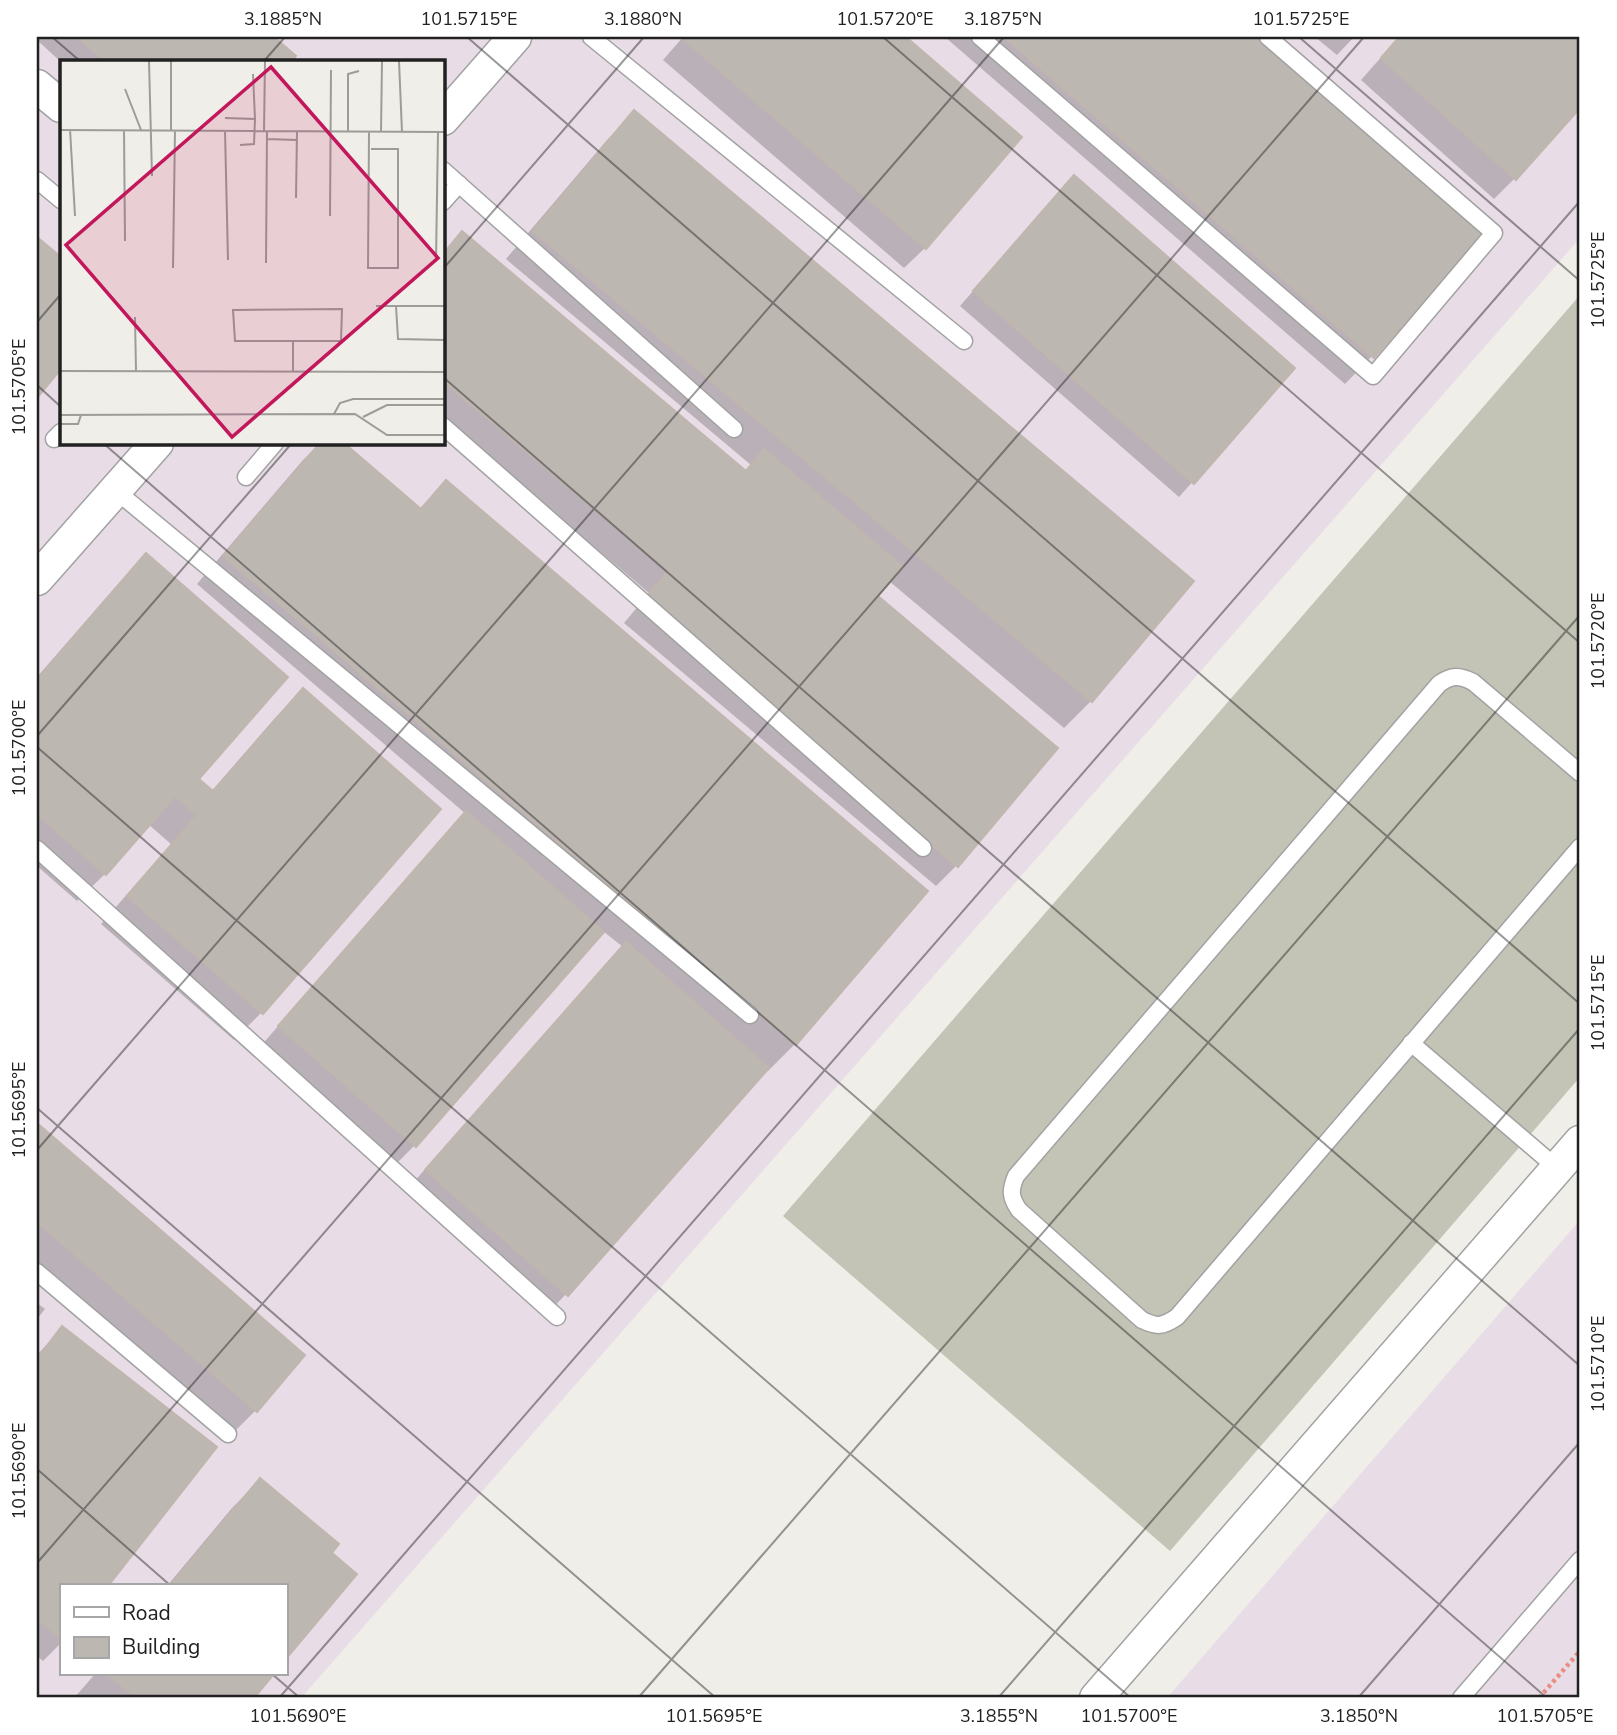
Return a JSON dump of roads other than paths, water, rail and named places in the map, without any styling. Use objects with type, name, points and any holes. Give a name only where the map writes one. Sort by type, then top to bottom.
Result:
[{"type":"street","points":[[444,118],[515,37]]},
{"type":"street","points":[[37,86],[60,105]]},
{"type":"street","points":[[37,579],[156,444]]},
{"type":"street","points":[[1096,1698],[1580,1142]]},
{"type":"lane","points":[[591,37],[964,341]]},
{"type":"lane","points":[[979,37],[1373,376],[1494,233],[1268,37]]},
{"type":"lane","points":[[444,171],[734,429]]},
{"type":"lane","points":[[37,180],[60,199]]},
{"type":"lane","points":[[444,201],[458,184]]},
{"type":"lane","points":[[444,427],[923,848]]},
{"type":"lane","points":[[246,477],[274,444]]},
{"type":"lane","points":[[115,490],[750,1015]]},
{"type":"lane","points":[[1580,773],[1473,682],[1461,676],[1449,677],[1438,684],[1016,1176],[1011,1187],[1012,1200],[1019,1210],[1142,1320],[1153,1325],[1166,1325],[1177,1317],[1580,847]]},
{"type":"lane","points":[[37,849],[557,1317]]},
{"type":"lane","points":[[1411,1043],[1558,1168]]},
{"type":"lane","points":[[37,1272],[228,1434]]},
{"type":"lane","points":[[1461,1698],[1580,1560]]}]
